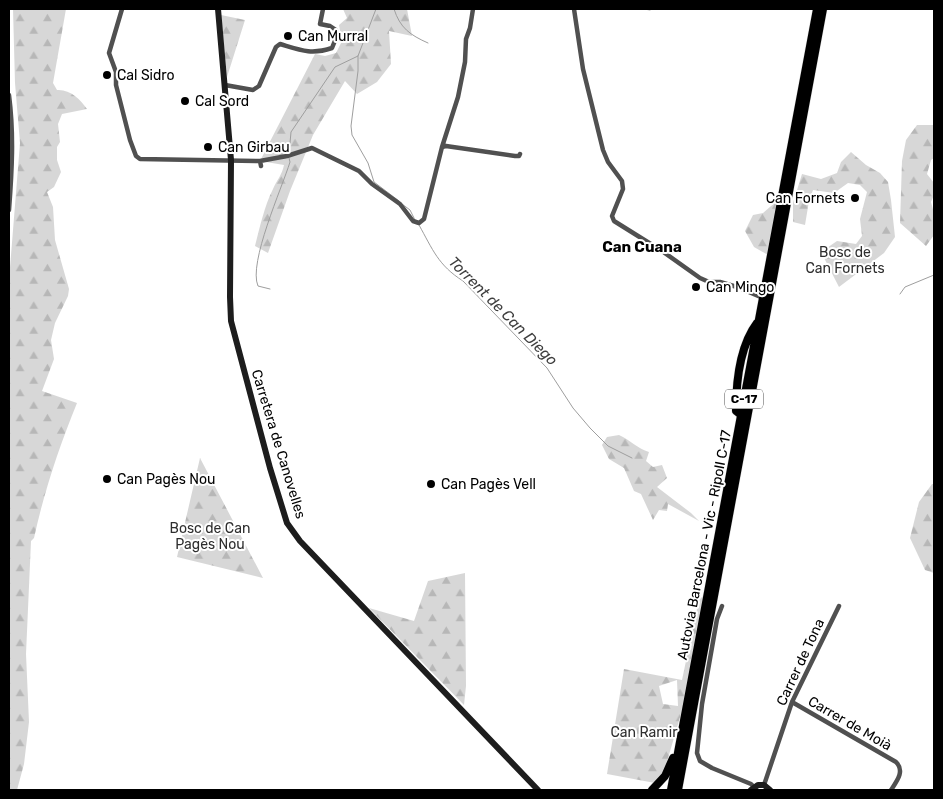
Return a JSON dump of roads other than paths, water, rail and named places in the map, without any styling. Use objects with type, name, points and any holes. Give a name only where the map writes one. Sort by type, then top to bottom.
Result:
[{"type":"highway","points":[[763,298],[817,9]]},
{"type":"highway","name":"Autovia Barcelona - Vic - Ripoll C-17","points":[[678,790],[824,9]]},
{"type":"highway","name":"Autovia Barcelona - Vic - Ripoll C-17","points":[[671,790],[707,597],[708,569],[706,564],[710,560],[713,543],[719,532],[741,415],[736,411],[736,388],[742,354],[750,333],[758,322],[763,298]]},
{"type":"highway","points":[[683,790],[690,744],[691,716]]},
{"type":"highway","points":[[652,790],[665,776],[672,763],[682,732]]},
{"type":"street","points":[[122,9],[109,53],[116,72],[116,85],[130,140],[136,156],[140,159],[260,161],[312,148],[359,171],[372,184],[400,204],[413,221],[419,223],[424,219],[442,147],[458,97],[465,62],[466,39],[473,9]]},
{"type":"street","name":"Carretera de Canovelles","points":[[218,9],[231,160],[231,321],[268,460],[287,522],[300,541],[538,790]]},
{"type":"street","points":[[225,85],[254,90],[259,86],[276,47],[280,44],[310,53],[332,48],[336,38],[336,30],[330,26],[320,24],[323,9]]},
{"type":"street","points":[[574,9],[583,69],[603,150],[608,162],[622,181],[623,189],[612,216],[614,221],[662,251],[700,278],[710,282],[715,281],[737,287],[763,298]]},
{"type":"street","points":[[9,95],[13,159],[9,210]]},
{"type":"street","points":[[442,147],[514,156],[519,156],[520,154]]},
{"type":"street","points":[[260,161],[261,166]]},
{"type":"street","points":[[722,606],[717,619],[702,704],[697,753],[700,761],[712,768],[751,784],[752,788],[764,785],[770,790]]},
{"type":"street","name":"Carrer de Tona","points":[[764,785],[792,702],[839,606]]},
{"type":"street","name":"Carrer de Moià","points":[[792,702],[896,762],[899,765],[900,773],[891,790]]},
{"type":"waterway","points":[[289,154],[291,132],[335,67],[358,56],[376,9]]},
{"type":"waterway","points":[[394,9],[396,16],[406,30],[428,43]]},
{"type":"waterway","points":[[644,9],[650,10]]},
{"type":"waterway","name":"Torrent de Can Diego","points":[[358,56],[351,126],[352,135],[368,163],[374,182],[399,201]]},
{"type":"waterway","points":[[270,289],[258,286],[256,275],[258,261],[267,225],[290,162],[289,158]]},
{"type":"waterway","name":"Torrent de Can Diego","points":[[402,204],[410,210],[415,220]]},
{"type":"waterway","name":"Torrent de Can Diego","points":[[419,225],[442,263],[463,281],[547,368],[573,408],[590,428],[608,446],[632,458]]},
{"type":"waterway","points":[[900,294],[905,287],[934,275]]},
{"type":"place","name":"Can Murral","points":[[288,36]]},
{"type":"place","name":"Cal Sidro","points":[[107,75]]},
{"type":"place","name":"Cal Sord","points":[[185,101]]},
{"type":"place","name":"Can Girbau","points":[[208,147]]},
{"type":"place","name":"Can Fornets","points":[[855,198]]},
{"type":"place","name":"Can Mingo","points":[[696,287]]},
{"type":"place","name":"Can Pagès Nou","points":[[107,479]]},
{"type":"place","name":"Can Pagès Vell","points":[[431,484]]},
{"type":"district","name":"Can Cuana","points":[[642,247]]},
{"type":"park label","name":"Bosc de Can Fornets","points":[[845,260]]},
{"type":"park label","name":"Bosc de Can Pagès Nou","points":[[210,536]]},
{"type":"park label","name":"Can Ramir","points":[[644,732]]}]
